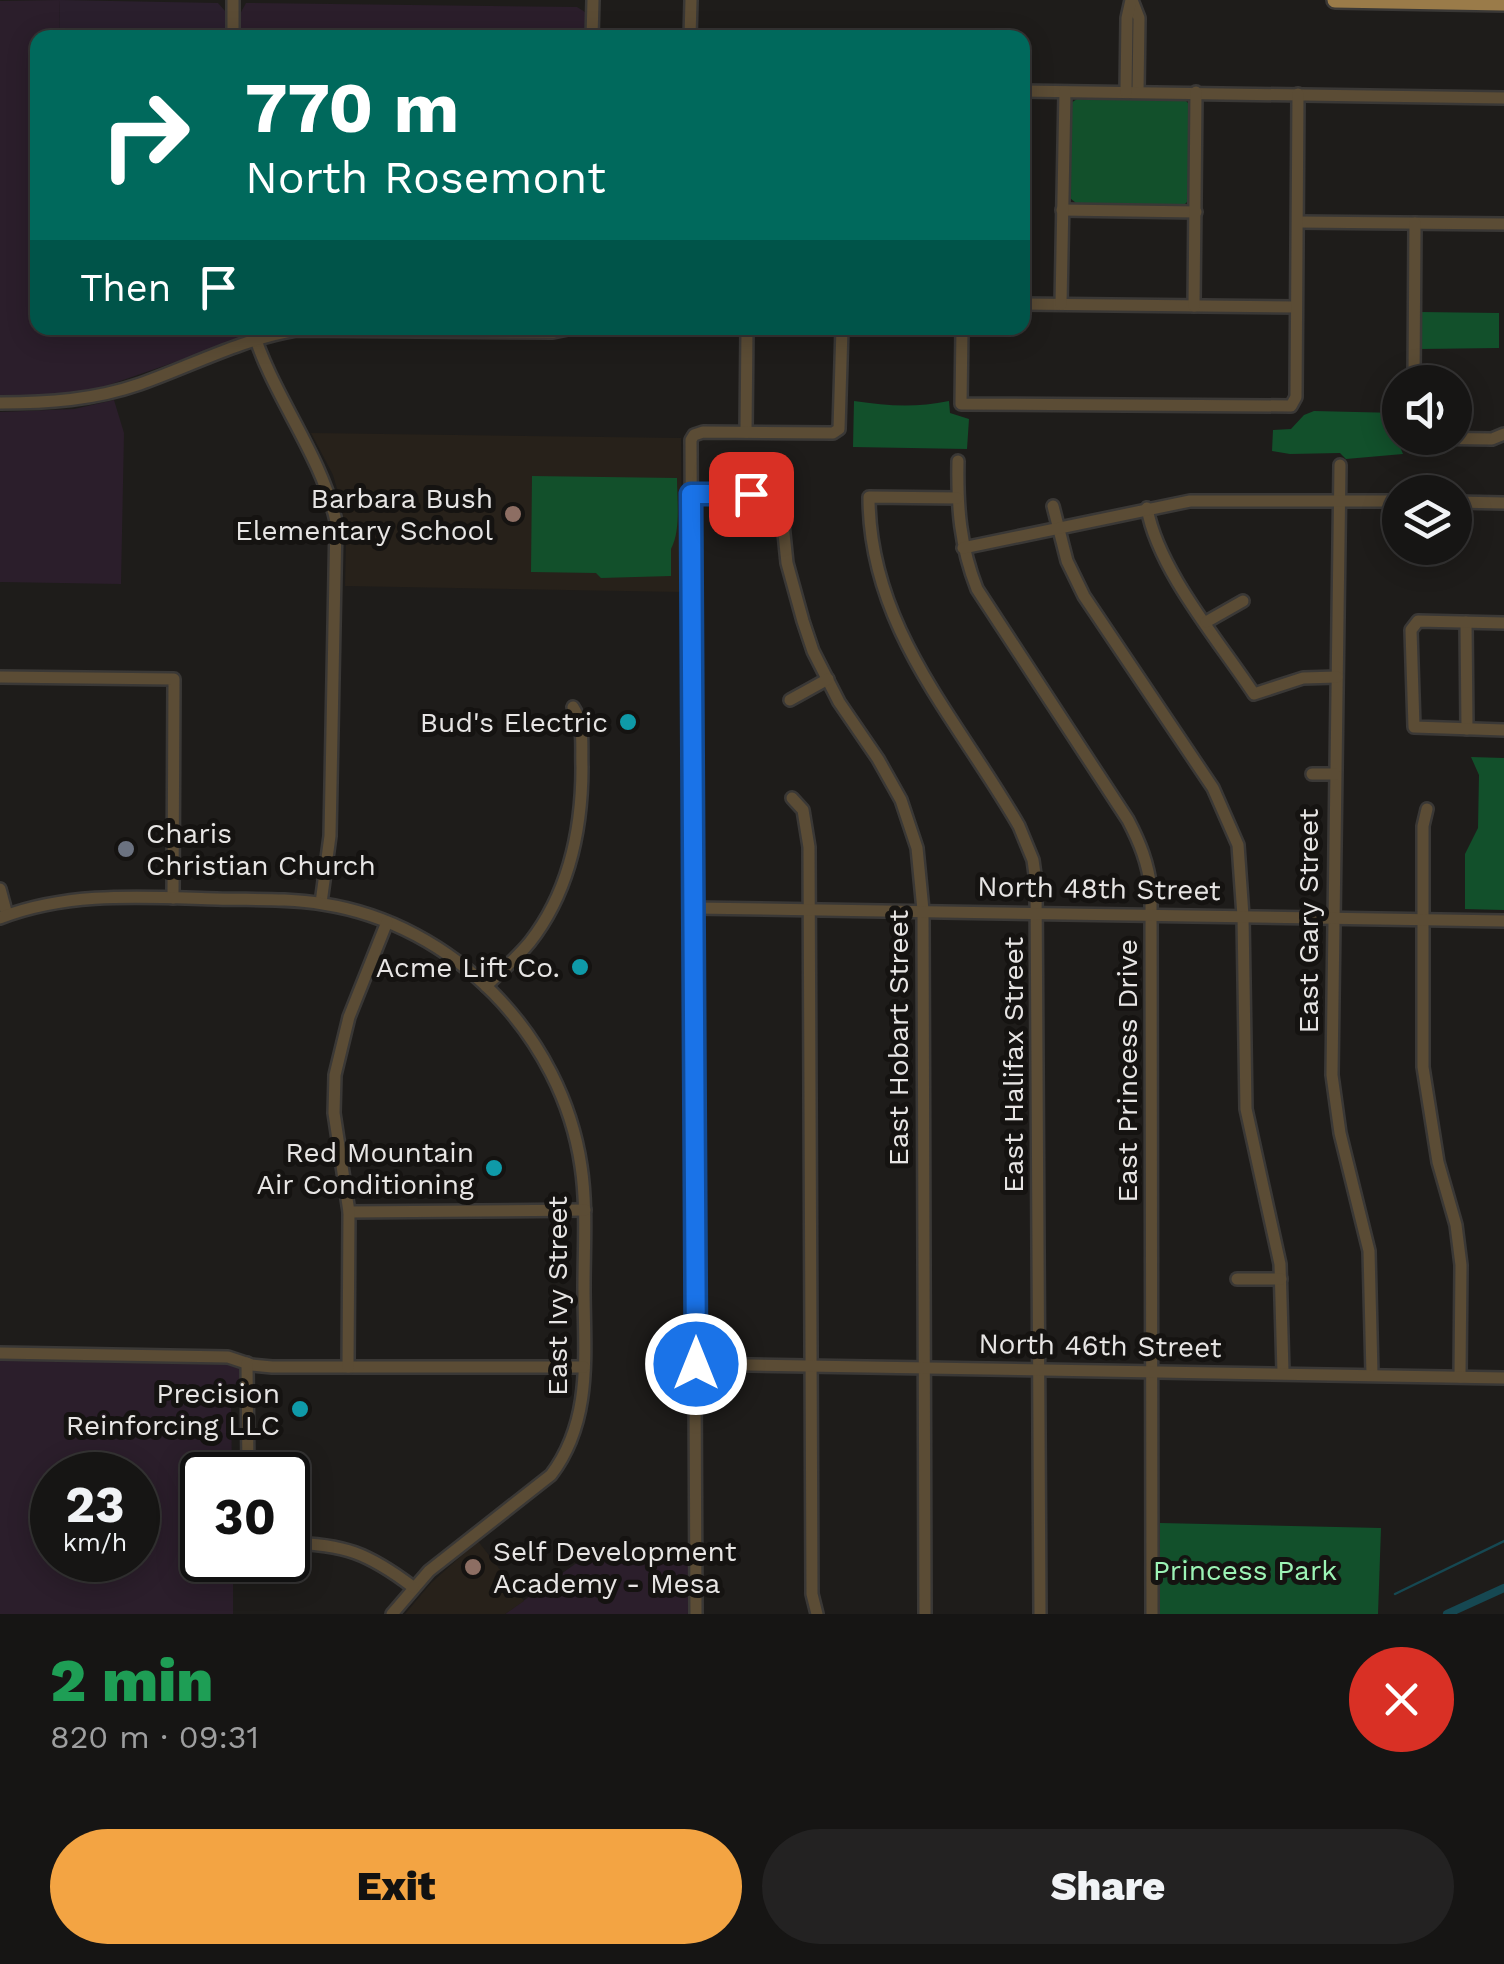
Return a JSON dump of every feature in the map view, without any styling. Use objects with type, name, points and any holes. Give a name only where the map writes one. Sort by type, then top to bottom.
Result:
[{"type":"main road","points":[[1335,0],[1504,2]]},
{"type":"street","points":[[232,30],[233,0]]},
{"type":"street","points":[[592,30],[593,0]]},
{"type":"street","points":[[690,0],[690,30]]},
{"type":"street","points":[[1131,0],[1127,18],[1132,92]]},
{"type":"street","points":[[1030,91],[1504,98]]},
{"type":"street","points":[[1061,304],[1065,92]]},
{"type":"street","points":[[1194,306],[1196,92]]},
{"type":"street","points":[[962,335],[961,404],[1292,406],[1296,397],[1298,94]]},
{"type":"street","points":[[1062,210],[1196,212]]},
{"type":"street","points":[[1298,222],[1504,224]]},
{"type":"street","points":[[1414,365],[1415,223]]},
{"type":"street","points":[[1030,304],[1296,307]]},
{"type":"street","points":[[0,403],[61,402],[104,395],[252,335]]},
{"type":"street","points":[[254,335],[321,474],[336,521],[330,836],[322,903]]},
{"type":"street","points":[[746,432],[747,335]]},
{"type":"street","points":[[696,1614],[691,440],[703,432],[833,433],[840,429],[842,335]]},
{"type":"street","points":[[1472,439],[1498,439],[1504,434]]},
{"type":"street","name":"East Princess Drive","points":[[958,461],[962,548],[984,603],[1128,820],[1143,848],[1151,889],[1152,1614]]},
{"type":"street","name":"East Gary Street","points":[[1340,465],[1332,1075],[1340,1133],[1369,1251],[1372,1374]]},
{"type":"street","name":"East Hobart Street","points":[[691,494],[780,494],[793,590],[813,651],[901,800],[918,848],[923,910],[925,1614]]},
{"type":"street","name":"East Halifax Street","points":[[957,498],[869,497],[874,561],[893,621],[1019,826],[1032,860],[1036,912],[1040,1614]]},
{"type":"street","points":[[962,548],[1147,508],[1210,500],[1382,501]]},
{"type":"street","points":[[1472,502],[1504,503]]},
{"type":"street","points":[[1052,506],[1067,560],[1084,596],[1220,800],[1238,845],[1246,1109],[1282,1278],[1283,1372]]},
{"type":"street","points":[[1147,508],[1150,527],[1164,558],[1254,694],[1303,678],[1337,677]]},
{"type":"street","points":[[1206,622],[1244,601]]},
{"type":"street","points":[[1466,622],[1467,729]]},
{"type":"street","points":[[1504,623],[1414,624],[1411,630],[1412,722],[1419,729],[1504,730]]},
{"type":"street","points":[[0,677],[174,679],[172,898]]},
{"type":"street","points":[[790,700],[828,679]]},
{"type":"street","points":[[0,889],[3,916],[82,898],[322,903],[387,922],[448,954],[486,986],[542,925],[573,850],[582,794],[582,728],[573,707]]},
{"type":"street","points":[[1312,774],[1335,774]]},
{"type":"street","points":[[792,798],[803,810],[808,824],[809,1366],[812,1594],[816,1614]]},
{"type":"street","points":[[1427,809],[1423,826],[1425,1096],[1456,1225],[1460,1377]]},
{"type":"street","name":"North 48th Street","points":[[694,908],[1504,921]]},
{"type":"street","points":[[348,1368],[349,1212],[334,1113],[335,1075],[348,1017],[387,922]]},
{"type":"street","name":"East Ivy Street","points":[[392,1614],[413,1587],[550,1475],[564,1458],[580,1419],[584,1367],[582,1167],[564,1097],[541,1052],[516,1017],[486,986]]},
{"type":"street","points":[[349,1212],[585,1210]]},
{"type":"street","points":[[1237,1279],[1282,1278]]},
{"type":"street","points":[[0,1353],[228,1357],[272,1367],[584,1367]]},
{"type":"street","points":[[247,1363],[248,1452]]},
{"type":"street","name":"North 46th Street","points":[[696,1364],[1504,1378]]},
{"type":"street","points":[[310,1545],[334,1546],[362,1554],[380,1562],[413,1587]]},
{"type":"shaded area","points":[[60,0],[59,30],[30,30],[30,335],[241,335],[236,341],[100,388],[0,397],[0,1]]},
{"type":"shaded area","points":[[60,0],[218,3],[225,11],[225,30],[59,30]]},
{"type":"shaded area","points":[[246,3],[577,7],[585,12],[585,30],[240,30],[240,14]]},
{"type":"shaded area","points":[[114,400],[124,433],[121,584],[0,582],[0,412],[74,409]]},
{"type":"shaded area","name":"Barbara Bush Elementary School","points":[[311,433],[681,438],[682,592],[345,586],[342,506],[333,475]]},
{"type":"shaded area","points":[[0,1359],[231,1363],[240,1367],[239,1403],[231,1403],[232,1452],[180,1452],[180,1582],[233,1582],[233,1614],[0,1614]]},
{"type":"shaded area","name":"Self Development Academy - Mesa","points":[[478,1541],[524,1601],[505,1614],[405,1614],[431,1583]]},
{"type":"shaded area","points":[[592,1552],[688,1553],[688,1614],[505,1614]]},
{"type":"green space","points":[[1077,99],[1185,100],[1190,105],[1189,200],[1183,206],[1076,203],[1070,198],[1071,103]]},
{"type":"green space","points":[[1421,312],[1499,313],[1499,348],[1421,349]]},
{"type":"green space","points":[[854,401],[901,406],[949,401],[950,413],[969,419],[967,449],[853,447]]},
{"type":"green space","points":[[1314,411],[1382,413],[1382,455],[1392,455],[1346,459],[1340,453],[1272,451],[1273,430],[1291,429],[1304,415]]},
{"type":"green space","points":[[532,476],[677,478],[671,576],[601,578],[596,573],[531,572]]},
{"type":"green space","points":[[1471,757],[1504,758],[1504,910],[1465,909],[1465,854],[1478,828],[1479,775]]},
{"type":"green space","name":"Princess Park","points":[[1160,1523],[1381,1528],[1378,1614],[1160,1614]]},
{"type":"waterway","points":[[1395,1594],[1504,1541]]},
{"type":"waterway","points":[[1447,1614],[1504,1588]]},
{"type":"place","name":"Barbara Bush Elementary School","points":[[513,514]]},
{"type":"place","name":"Bud's Electric","points":[[628,722]]},
{"type":"place","name":"Charis Christian Church","points":[[126,849]]},
{"type":"place","name":"Acme Lift Co.","points":[[580,967]]},
{"type":"place","name":"Red Mountain Air Conditioning","points":[[494,1168]]},
{"type":"place","name":"Precision Reinforcing LLC","points":[[300,1409]]},
{"type":"place","name":"Self Development Academy - Mesa","points":[[473,1567]]},
{"type":"route","points":[[696,1364],[691,494],[751,494]]}]
